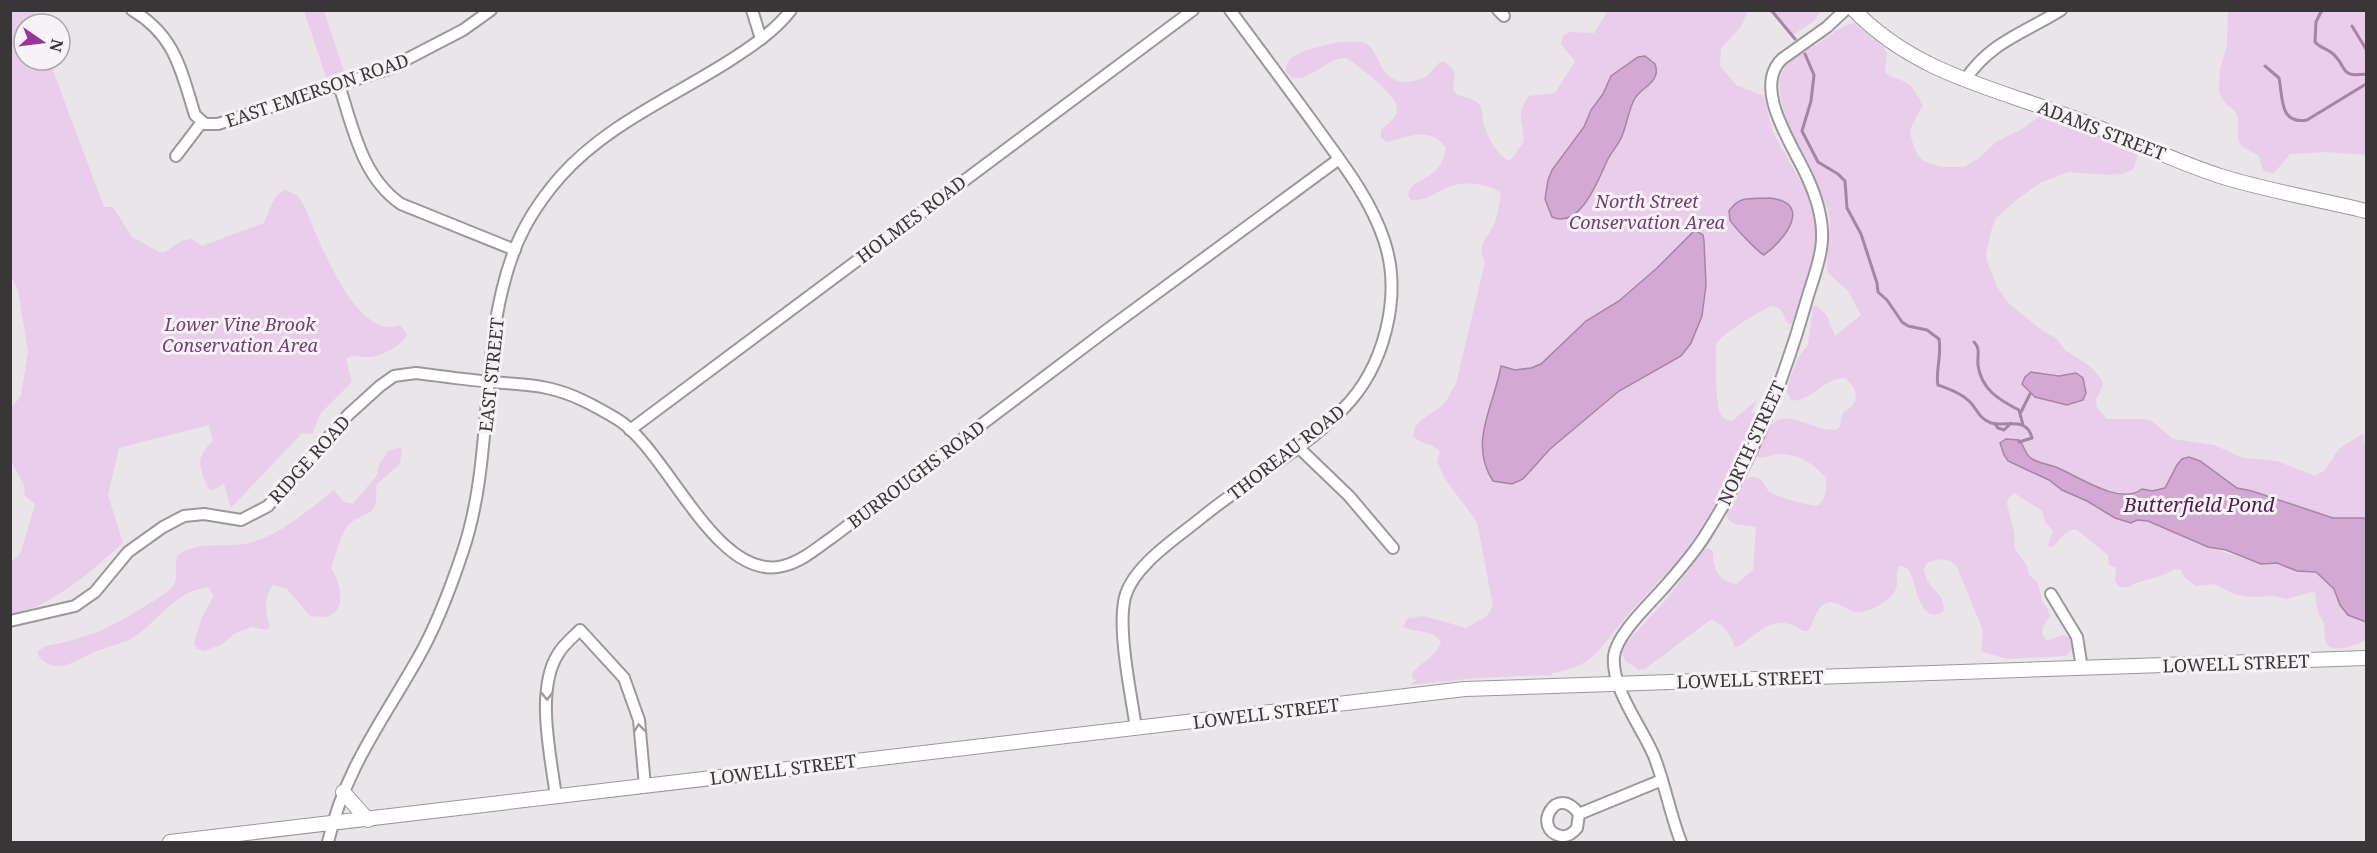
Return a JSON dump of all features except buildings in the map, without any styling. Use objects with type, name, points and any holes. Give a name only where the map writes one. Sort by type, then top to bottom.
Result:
[{"type":"main road","name":"ADAMS STREET","points":[[1854,10],[1904,52],[1932,67],[1965,80],[2078,119],[2220,176],[2367,211]]},
{"type":"main road","name":"LOWELL STREET","points":[[170,843],[1465,689],[2367,658]]},
{"type":"main road","points":[[343,792],[368,820]]},
{"type":"street","name":"EAST EMERSON ROAD","points":[[132,10],[158,29],[171,46],[177,56],[195,115],[202,122],[213,125],[242,118],[339,86],[414,57],[463,30],[491,10]]},
{"type":"street","points":[[752,10],[761,39]]},
{"type":"street","name":"EAST STREET","points":[[328,843],[343,792],[360,756],[419,656],[443,604],[464,549],[478,481],[499,309],[514,250],[538,206],[561,176],[606,135],[713,72],[761,39],[791,10]]},
{"type":"street","name":"HOLMES ROAD","points":[[630,430],[1193,10]]},
{"type":"street","name":"THOREAU ROAD","points":[[1136,728],[1122,618],[1125,596],[1136,574],[1211,511],[1298,447],[1345,408],[1375,361],[1387,328],[1390,272],[1385,242],[1377,220],[1356,181],[1230,10]]},
{"type":"street","name":"NORTH STREET","points":[[1681,843],[1650,749],[1618,684],[1614,664],[1617,645],[1688,559],[1715,519],[1762,428],[1786,367],[1818,264],[1823,233],[1820,213],[1811,186],[1776,112],[1771,96],[1771,78],[1782,59],[1827,27],[1845,10]]},
{"type":"street","points":[[1965,80],[1978,62],[1996,46],[2061,10]]},
{"type":"street","points":[[339,86],[367,165],[376,181],[389,196],[401,204],[514,250]]},
{"type":"street","name":"EAST EMERSON ROAD","points":[[176,156],[202,122]]},
{"type":"street","name":"BURROUGHS ROAD","points":[[490,382],[539,387],[568,394],[621,421],[644,444],[702,520],[733,554],[758,567],[782,566],[804,557],[834,536],[1104,332],[1340,159]]},
{"type":"street","name":"RIDGE ROAD","points":[[10,621],[75,606],[95,591],[128,552],[163,527],[184,516],[204,514],[241,520],[268,506],[348,415],[394,376],[416,373],[490,382]]},
{"type":"street","points":[[1298,447],[1349,496],[1393,548]]},
{"type":"street","points":[[2051,594],[2077,636],[2082,668]]},
{"type":"street","points":[[556,797],[547,725],[547,684],[557,654],[580,630],[624,678],[639,720],[645,786]]},
{"type":"street","points":[[1579,814],[1662,780]]},
{"type":"green space","name":"Lower Vine Brook Conservation Area","points":[[11,11],[35,11],[12,12],[12,72],[53,72],[104,207],[113,207],[132,237],[159,252],[165,252],[181,241],[192,239],[202,246],[264,223],[277,195],[285,190],[298,196],[340,284],[354,303],[368,318],[384,326],[400,325],[407,334],[401,343],[386,352],[375,356],[354,356],[346,359],[352,382],[321,413],[312,434],[302,433],[231,508],[224,484],[213,490],[208,488],[202,474],[201,457],[213,441],[209,425],[119,448],[108,495],[123,543],[71,586],[43,603],[11,616],[11,563],[21,552],[35,504],[25,496],[24,485],[11,461],[11,408],[21,396],[28,351],[18,290],[11,276]]},
{"type":"green space","points":[[304,11],[324,11],[344,71],[326,77]]},
{"type":"green space","name":"North Street Conservation Area","points":[[1608,11],[1748,11],[1740,28],[1721,48],[1720,66],[1736,85],[1764,96],[1773,133],[1806,191],[1816,226],[1816,241],[1810,270],[1792,324],[1788,324],[1780,309],[1773,306],[1742,322],[1716,344],[1718,407],[1721,415],[1732,421],[1757,400],[1751,413],[1760,412],[1760,416],[1706,520],[1684,552],[1596,654],[1578,666],[1552,673],[1552,675],[1476,678],[1410,685],[1417,680],[1413,679],[1412,674],[1435,653],[1441,642],[1433,635],[1403,626],[1408,618],[1424,616],[1466,628],[1487,616],[1493,606],[1477,522],[1445,479],[1437,462],[1440,451],[1413,436],[1417,424],[1442,406],[1456,384],[1485,262],[1481,252],[1482,247],[1495,223],[1501,193],[1482,185],[1467,183],[1446,188],[1426,198],[1411,200],[1408,195],[1411,188],[1433,173],[1443,159],[1446,148],[1440,141],[1418,134],[1387,142],[1381,138],[1381,130],[1396,114],[1395,102],[1376,80],[1346,58],[1339,59],[1299,78],[1292,78],[1286,71],[1287,65],[1291,58],[1306,50],[1351,41],[1367,44],[1385,71],[1396,80],[1408,82],[1420,79],[1428,75],[1440,63],[1446,63],[1455,72],[1453,89],[1456,94],[1478,103],[1490,139],[1497,151],[1510,161],[1524,141],[1521,113],[1525,102],[1529,96],[1555,93],[1575,61],[1561,44],[1563,36],[1569,32],[1594,33]]},
{"type":"green space","points":[[1771,11],[1821,11],[1814,21],[1791,36]]},
{"type":"green space","points":[[2228,11],[2366,11],[2366,155],[2326,152],[2290,154],[2274,173],[2263,171],[2259,156],[2241,146],[2238,139],[2238,117],[2219,93],[2220,69],[2227,46]]},
{"type":"green space","points":[[1854,23],[1882,46],[1887,53],[1885,72],[1909,84],[1914,90],[1923,105],[1910,133],[1917,154],[1923,161],[1942,167],[1964,167],[1979,158],[1996,142],[2022,129],[2040,116],[2046,115],[2127,145],[2138,153],[2134,169],[2121,174],[2068,172],[2040,183],[1996,218],[1986,254],[1997,286],[2008,303],[2043,331],[2056,338],[2065,350],[2091,367],[2102,380],[2103,385],[2096,400],[2097,408],[2107,419],[2152,421],[2173,439],[2214,445],[2243,458],[2277,461],[2315,476],[2324,471],[2339,449],[2362,434],[2366,444],[2366,518],[2333,518],[2252,491],[2192,482],[2134,497],[2094,486],[2055,467],[2034,461],[2026,455],[2022,444],[2016,439],[2001,441],[2004,455],[2112,516],[2148,521],[2202,545],[2261,564],[2277,563],[2293,570],[2316,572],[2334,589],[2340,605],[2348,615],[2366,622],[2366,640],[2337,649],[2327,644],[2324,623],[2317,610],[2315,593],[2312,592],[2286,599],[2274,596],[2251,597],[2234,594],[2214,584],[2196,586],[2185,578],[2181,570],[2175,569],[2130,587],[2119,587],[2115,581],[2116,568],[2109,565],[2108,555],[2077,530],[2066,532],[2054,546],[2049,547],[2053,531],[2045,522],[2042,511],[2014,493],[2008,498],[2007,504],[2014,532],[2015,549],[2027,566],[2029,575],[2038,583],[2042,601],[2050,616],[2043,627],[2042,634],[2047,641],[2063,635],[2072,639],[2073,648],[2066,656],[2008,659],[1983,652],[1981,650],[1982,628],[1957,567],[1943,559],[1927,563],[1924,569],[1944,606],[1943,612],[1935,615],[1924,608],[1909,570],[1899,566],[1896,590],[1887,600],[1872,609],[1857,612],[1834,603],[1826,603],[1817,612],[1808,631],[1785,623],[1777,623],[1761,630],[1738,647],[1734,647],[1726,630],[1719,623],[1710,620],[1645,669],[1637,670],[1625,661],[1622,652],[1626,643],[1665,601],[1704,550],[1708,548],[1713,551],[1717,572],[1724,580],[1736,584],[1753,570],[1756,528],[1733,523],[1727,517],[1733,497],[1746,479],[1759,478],[1771,493],[1798,502],[1816,506],[1824,498],[1826,478],[1811,464],[1786,454],[1756,456],[1757,447],[1771,424],[1787,418],[1836,430],[1840,427],[1842,414],[1852,406],[1856,397],[1853,386],[1845,378],[1830,382],[1798,400],[1791,400],[1786,390],[1798,358],[1808,345],[1813,307],[1816,306],[1826,314],[1835,336],[1861,315],[1848,291],[1828,273],[1829,214],[1794,138],[1781,100],[1780,83],[1783,70],[1789,62],[1838,29]],"holes":[[[2043,372],[2083,378],[2086,388],[2076,403],[2048,401],[2035,396],[2024,387]],[[2172,479],[2192,482],[2157,491],[2165,488]]]},
{"type":"green space","points":[[402,447],[400,464],[377,484],[374,508],[350,524],[344,531],[331,568],[339,586],[340,600],[335,612],[329,616],[310,616],[286,588],[273,585],[266,600],[270,626],[266,630],[251,627],[234,634],[221,645],[203,651],[197,649],[194,643],[202,617],[214,596],[208,587],[186,594],[177,600],[145,629],[127,641],[60,666],[45,662],[38,656],[38,651],[46,646],[99,631],[122,620],[164,594],[175,582],[178,556],[189,549],[244,544],[265,538],[296,520],[334,490],[344,502],[353,504],[377,475],[379,465],[388,451]]},
{"type":"water","points":[[1645,56],[1655,64],[1656,76],[1634,100],[1621,139],[1608,159],[1588,200],[1572,216],[1562,219],[1552,217],[1545,199],[1552,170],[1584,127],[1611,76],[1638,57]]},
{"type":"water","points":[[1769,198],[1783,201],[1790,206],[1793,214],[1787,231],[1764,255],[1732,223],[1729,211],[1742,200]]},
{"type":"water","points":[[1695,230],[1703,235],[1706,285],[1702,316],[1691,343],[1681,356],[1619,391],[1550,449],[1523,479],[1512,484],[1493,481],[1486,467],[1483,438],[1501,366],[1515,370],[1541,364],[1586,321],[1619,301],[1657,268]]},
{"type":"water","points":[[2031,372],[2059,376],[2076,373],[2083,378],[2086,393],[2083,400],[2067,405],[2035,397],[2022,384]]},
{"type":"water","name":"Butterfield Pond","points":[[2006,439],[2019,440],[2027,455],[2035,461],[2055,467],[2112,492],[2123,494],[2142,489],[2152,491],[2165,488],[2177,465],[2182,459],[2189,457],[2200,461],[2237,488],[2333,518],[2366,518],[2366,622],[2348,615],[2340,605],[2334,589],[2316,572],[2297,571],[2277,563],[2261,564],[2226,550],[2208,547],[2148,521],[2137,520],[2131,523],[2115,518],[2087,501],[2062,490],[2049,480],[2008,461],[2000,443]]},
{"type":"waterway","points":[[1771,10],[1795,39]]},
{"type":"waterway","points":[[2322,10],[2316,22],[2315,42],[2332,53],[2347,73],[2366,74]]},
{"type":"waterway","points":[[2352,26],[2366,49]]},
{"type":"waterway","points":[[1805,54],[1814,75],[1811,101],[1802,131],[1818,162],[1845,181],[1847,208],[1861,234],[1878,292],[1887,300],[1902,322],[1908,326],[1927,330],[1939,339],[1938,385],[1964,397],[1982,417],[1991,423],[2026,427],[2032,438],[2019,442]]},
{"type":"waterway","points":[[2265,66],[2279,78],[2282,101],[2287,114],[2298,120],[2307,120],[2366,84]]},
{"type":"waterway","points":[[1974,342],[1978,350],[1978,365],[1983,381],[1998,398],[2019,410],[2023,425]]},
{"type":"waterway","points":[[2021,412],[2030,394]]},
{"type":"waterway","points":[[1995,424],[2004,430],[2011,423]]}]
